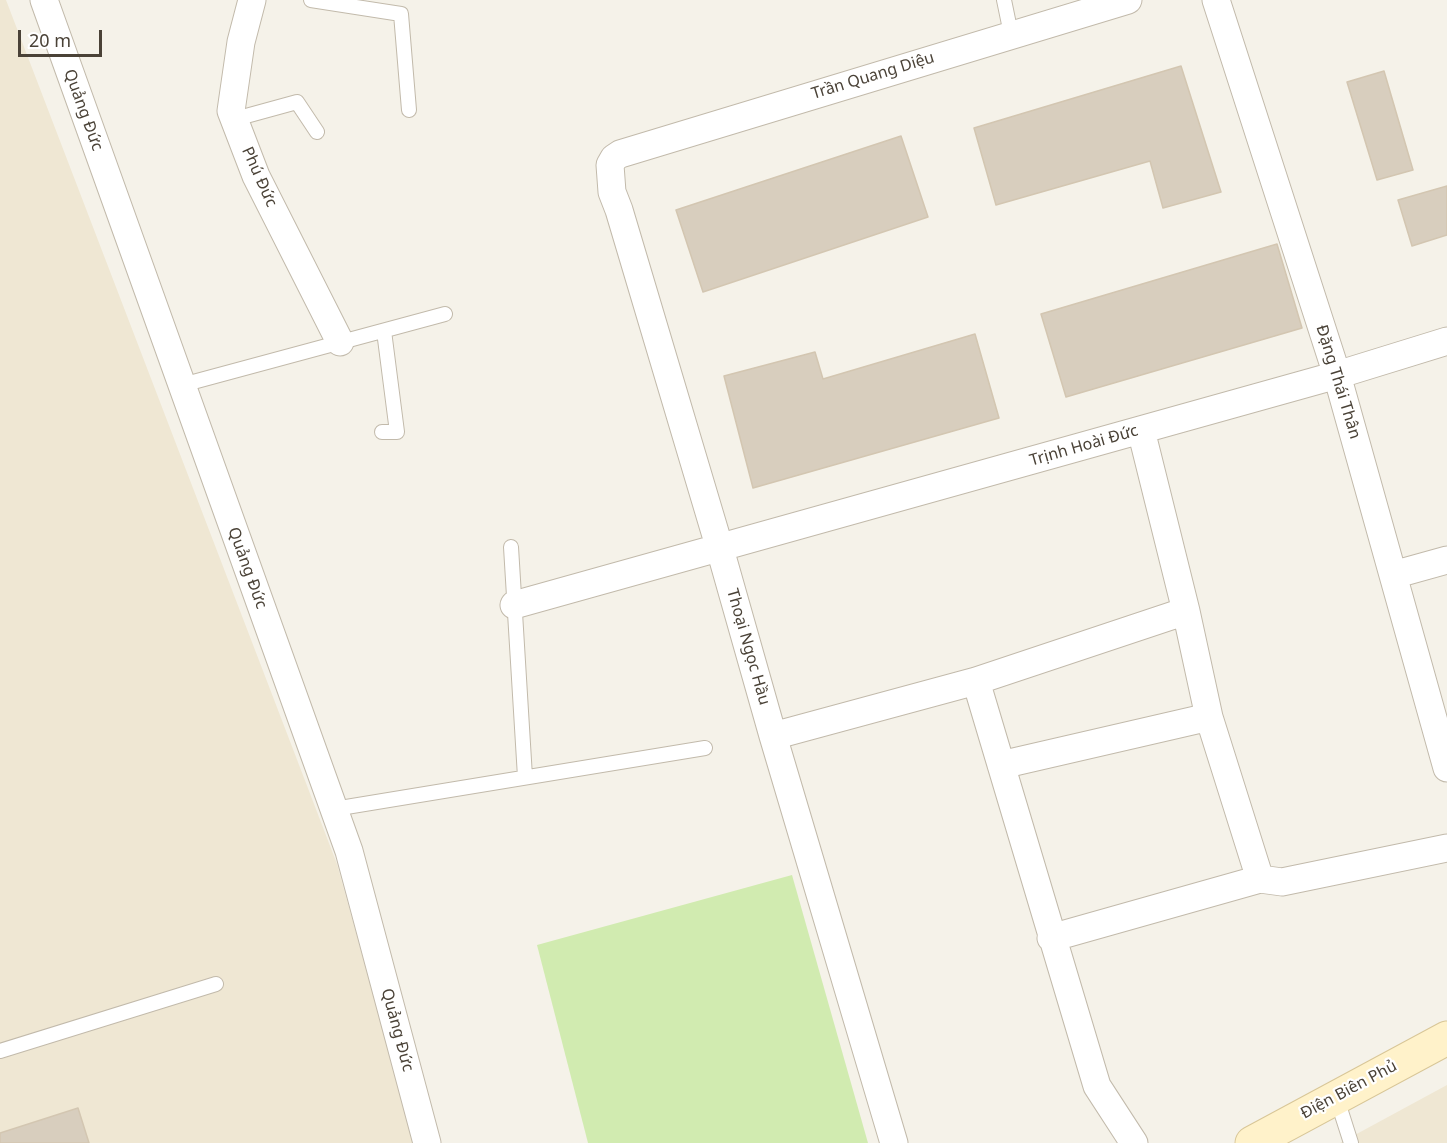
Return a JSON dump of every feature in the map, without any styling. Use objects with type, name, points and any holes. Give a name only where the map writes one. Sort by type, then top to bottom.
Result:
[{"type":"street","name":"Quảng Đức","points":[[44,0],[349,851],[427,1143]]},
{"type":"street","name":"Phú Đức","points":[[252,0],[241,42],[231,111],[256,176],[340,342]]},
{"type":"street","name":"Trần Quang Diệu","points":[[620,154],[1128,0]]},
{"type":"street","name":"Đặng Thái Thân","points":[[1216,0],[1337,375],[1447,768]]},
{"type":"street","name":"Thoại Ngọc Hầu","points":[[620,154],[610,165],[612,192],[720,549],[894,1143]]},
{"type":"street","name":"Trịnh Hoài Đức","points":[[514,605],[1337,375],[1447,341]]},
{"type":"street","points":[[1141,430],[1186,611],[1209,717],[1260,879]]},
{"type":"street","points":[[1393,575],[1447,560]]},
{"type":"street","points":[[773,736],[976,681],[1186,611]]},
{"type":"street","points":[[976,681],[1097,1086],[1134,1143]]},
{"type":"street","points":[[1001,765],[1209,717]]},
{"type":"street","points":[[1052,938],[1260,879],[1282,882],[1447,848]]},
{"type":"street","name":"Điện Biên Phủ","points":[[1252,1143],[1447,1038]]},
{"type":"lane","points":[[311,0],[401,14],[409,110]]},
{"type":"lane","points":[[1004,0],[1011,34]]},
{"type":"lane","points":[[235,119],[297,102],[317,132]]},
{"type":"lane","points":[[182,385],[445,314]]},
{"type":"lane","points":[[382,432],[398,432],[384,331]]},
{"type":"lane","points":[[511,547],[525,777]]},
{"type":"lane","points":[[334,809],[705,748]]},
{"type":"lane","points":[[0,1051],[216,984]]},
{"type":"lane","points":[[1336,1096],[1351,1143]]},
{"type":"shaded area","points":[[0,0],[6,0],[337,864],[414,1143],[0,1143]]},
{"type":"shaded area","points":[[1447,1085],[1447,1143],[1340,1143]]},
{"type":"green space","points":[[792,875],[868,1143],[588,1143],[537,945]]},
{"type":"building","points":[[1181,66],[1221,192],[1163,208],[1150,161],[996,205],[974,128]]},
{"type":"building","points":[[1384,71],[1413,170],[1377,180],[1347,82]]},
{"type":"building","points":[[901,136],[928,217],[703,292],[676,210]]},
{"type":"building","points":[[1447,186],[1447,235],[1412,246],[1398,200]]},
{"type":"building","points":[[1277,244],[1302,328],[1066,397],[1041,314]]},
{"type":"building","points":[[975,334],[999,418],[753,488],[724,376],[815,352],[823,379]]},
{"type":"building","points":[[78,1108],[89,1143],[0,1143],[0,1133]]}]
